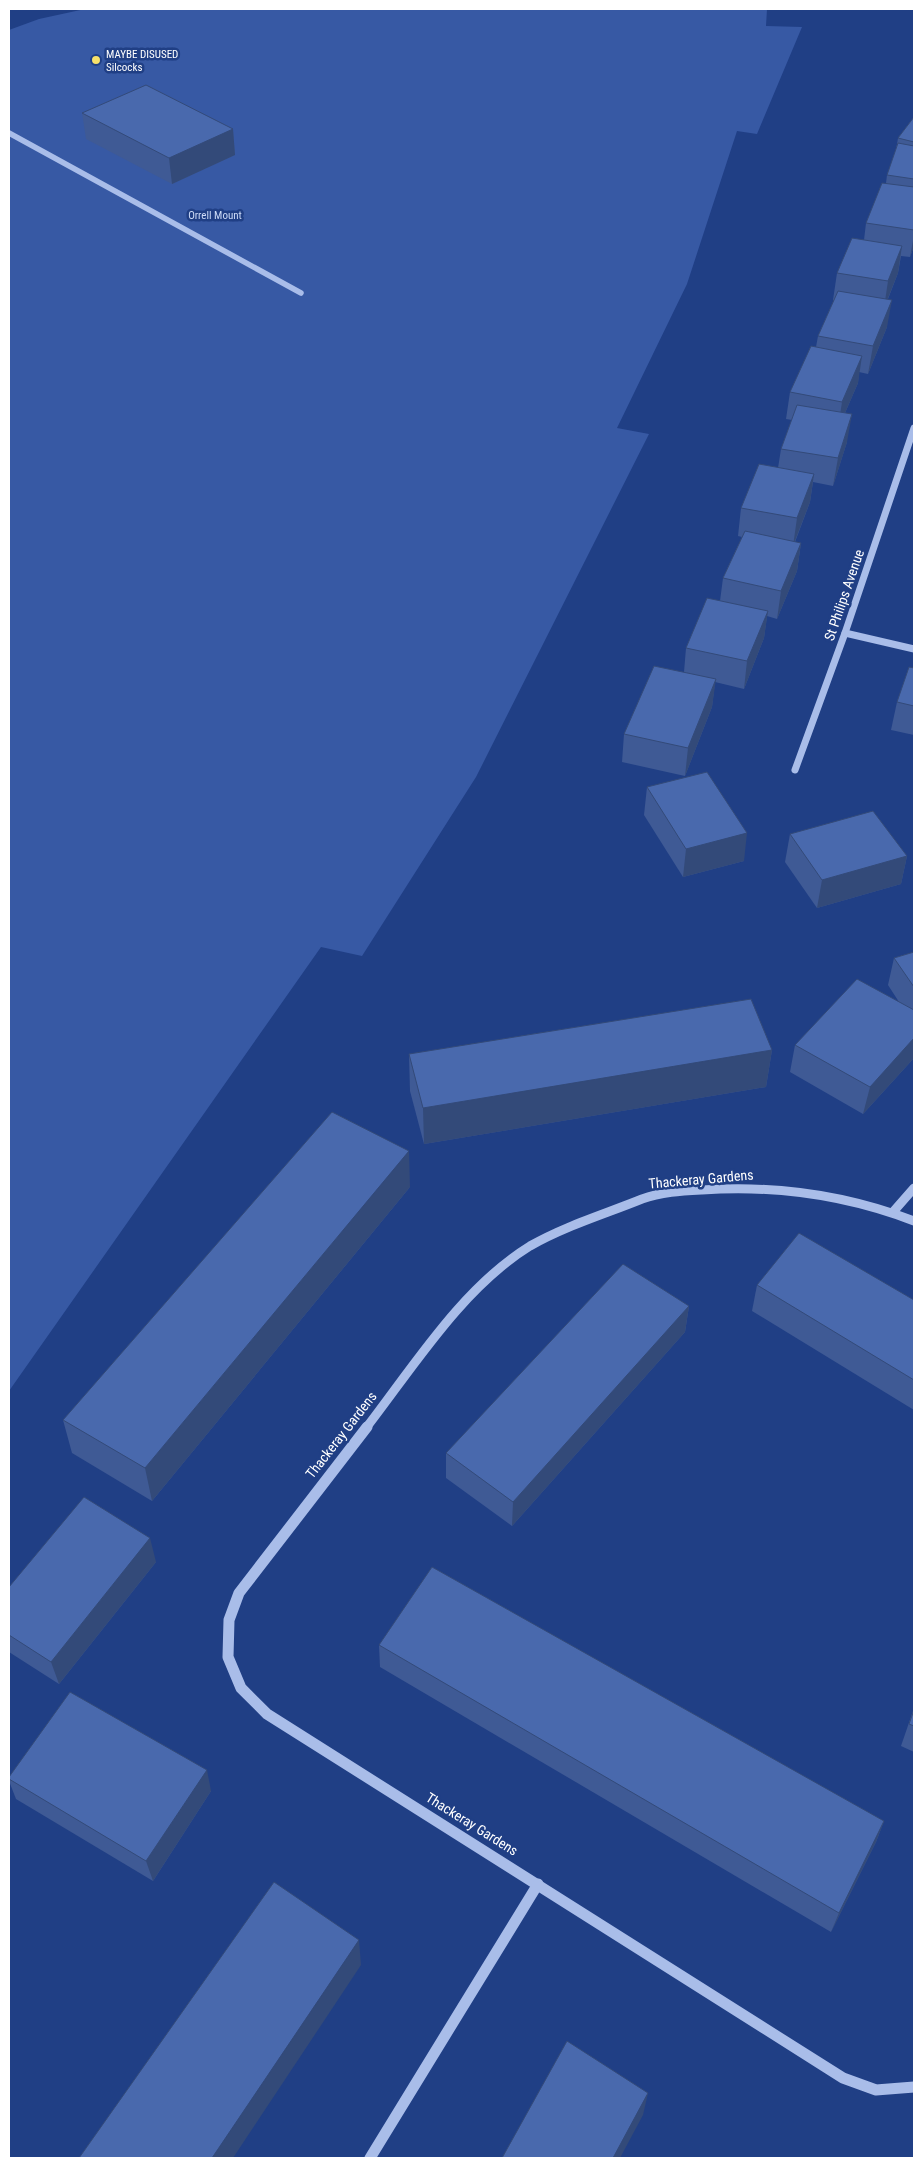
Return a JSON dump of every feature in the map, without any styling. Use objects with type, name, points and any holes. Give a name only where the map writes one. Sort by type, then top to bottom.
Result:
[{"type":"street","points":[[9,134],[301,293]]},
{"type":"street","name":"St Philips Avenue","points":[[795,770],[845,633],[914,428]]},
{"type":"street","points":[[845,633],[914,649]]},
{"type":"street","points":[[893,1212],[914,1188]]},
{"type":"street","name":"Thackeray Gardens","points":[[914,1221],[893,1212],[842,1199],[785,1189],[731,1189],[652,1196],[594,1217],[540,1241],[491,1276],[454,1313],[238,1593],[229,1620],[228,1657],[241,1688],[267,1714],[843,2078],[876,2090],[914,2087]]},
{"type":"street","points":[[370,2158],[538,1884]]},
{"type":"green space","name":"Orrell Mount","points":[[85,9],[767,9],[766,26],[802,27],[757,134],[737,131],[687,284],[617,428],[649,434],[476,777],[362,956],[321,947],[9,1391],[9,30],[39,19]]},
{"type":"building","points":[[146,85],[233,129],[169,158],[82,113]]},
{"type":"building","points":[[914,117],[914,142],[898,138]]},
{"type":"building","points":[[898,143],[914,146],[914,179],[887,175]]},
{"type":"building","points":[[882,183],[914,187],[914,230],[866,223]]},
{"type":"building","points":[[852,238],[902,246],[888,281],[837,273]]},
{"type":"building","points":[[838,291],[892,300],[873,346],[818,336]]},
{"type":"building","points":[[811,346],[862,356],[842,402],[790,392]]},
{"type":"building","points":[[797,405],[852,414],[838,458],[781,449]]},
{"type":"building","points":[[759,464],[814,474],[797,518],[741,508]]},
{"type":"building","points":[[745,531],[801,543],[781,591],[723,578]]},
{"type":"building","points":[[707,598],[768,611],[747,661],[686,648]]},
{"type":"building","points":[[654,666],[716,679],[688,748],[624,734]]},
{"type":"building","points":[[909,667],[914,668],[914,706],[897,702]]},
{"type":"building","points":[[707,772],[747,833],[686,849],[647,787]]},
{"type":"building","points":[[873,811],[907,856],[822,880],[790,834]]},
{"type":"building","points":[[914,952],[914,987],[894,958]]},
{"type":"building","points":[[857,979],[914,1010],[914,1038],[870,1087],[795,1045]]},
{"type":"building","points":[[751,999],[772,1050],[423,1108],[409,1054]]},
{"type":"building","points":[[332,1112],[409,1151],[145,1468],[63,1420]]},
{"type":"building","points":[[799,1233],[914,1300],[914,1380],[757,1285]]},
{"type":"building","points":[[623,1264],[689,1306],[513,1502],[446,1453]]},
{"type":"building","points":[[84,1497],[150,1538],[51,1662],[9,1635],[9,1587]]},
{"type":"building","points":[[432,1567],[884,1821],[839,1913],[379,1645]]},
{"type":"building","points":[[70,1692],[207,1770],[146,1861],[9,1779]]},
{"type":"building","points":[[914,1710],[914,1726],[909,1724]]},
{"type":"building","points":[[274,1882],[359,1940],[212,2158],[79,2158]]},
{"type":"building","points":[[567,2041],[648,2093],[613,2158],[502,2158]]},
{"type":"place","name":"MAYBE DISUSED Silcocks","points":[[96,60]]}]
